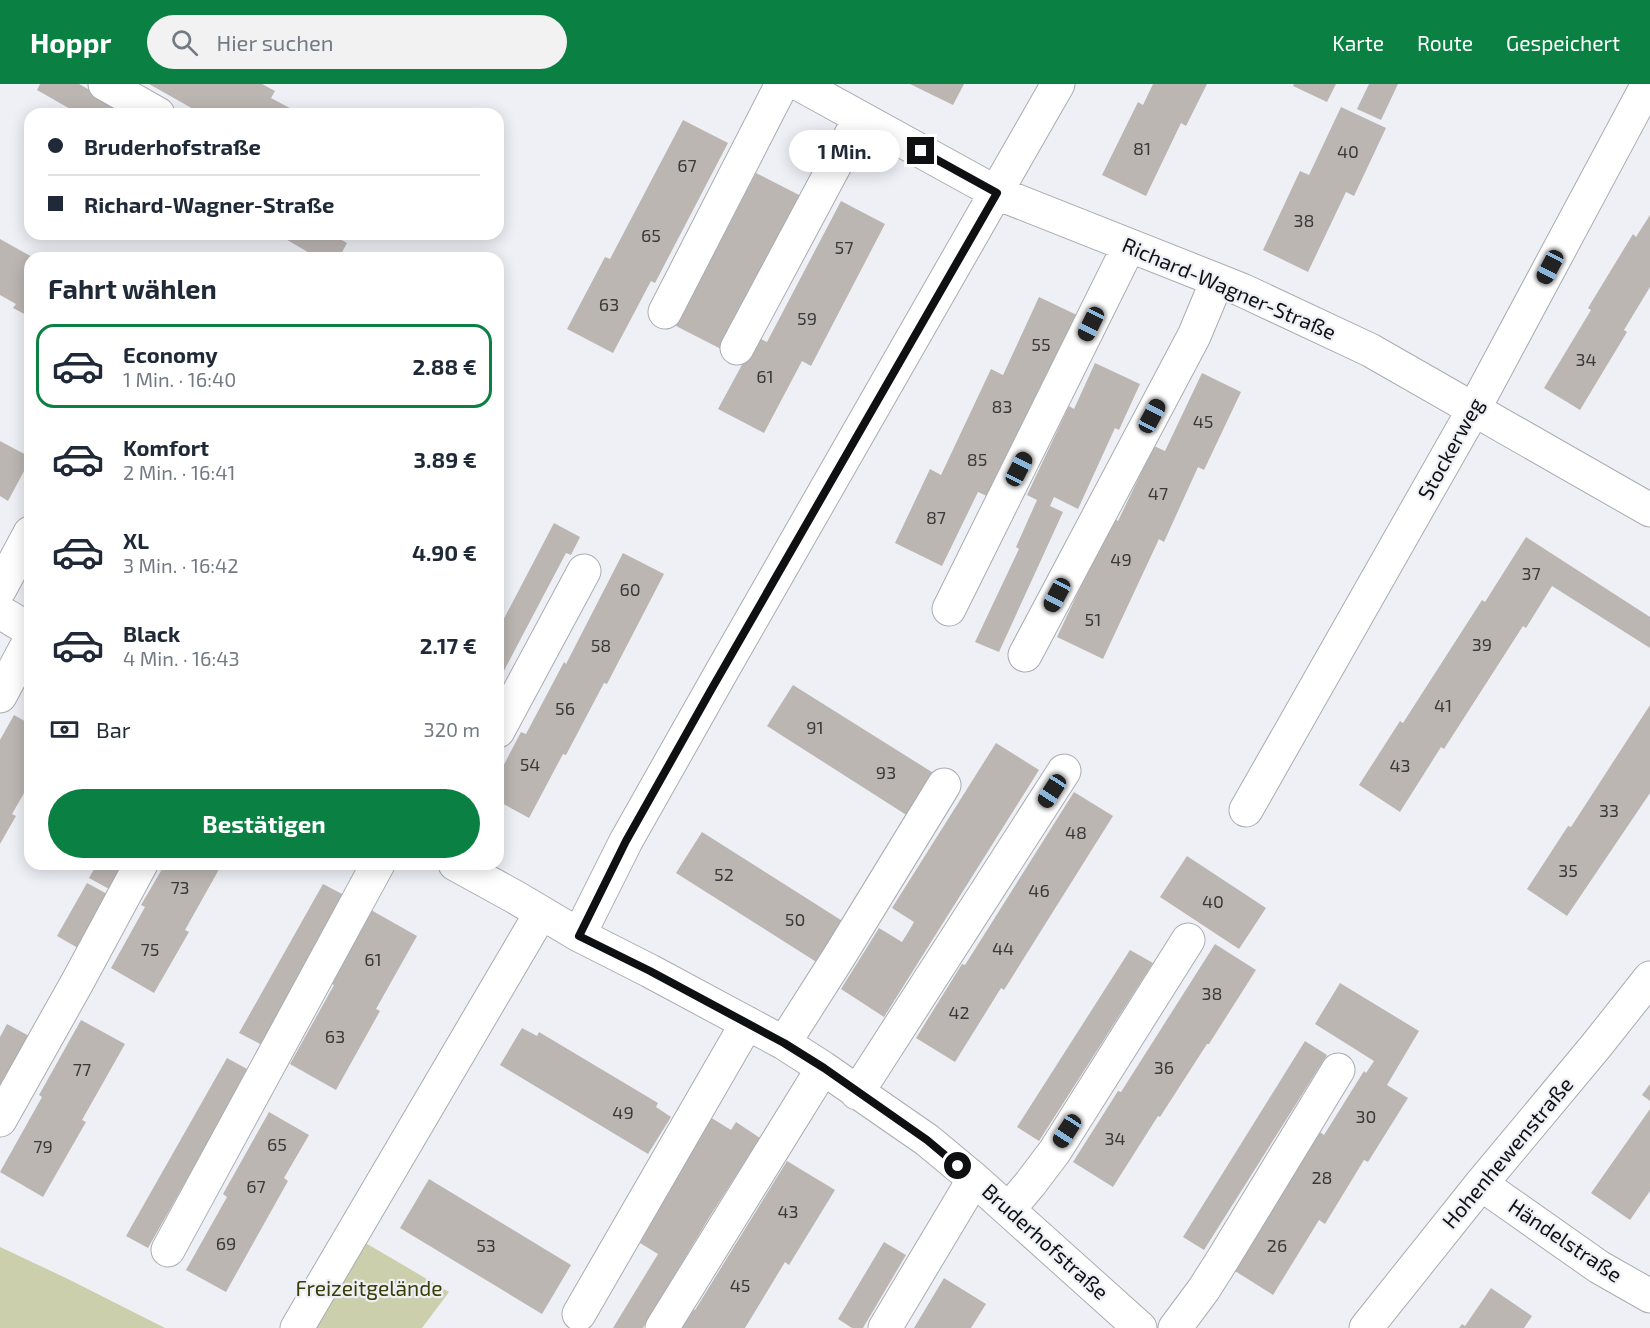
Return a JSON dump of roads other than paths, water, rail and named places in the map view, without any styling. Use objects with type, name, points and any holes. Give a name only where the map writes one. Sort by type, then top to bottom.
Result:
[{"type":"street","points":[[105,84],[147,108]]},
{"type":"street","points":[[665,312],[782,84]]},
{"type":"street","name":"Richard-Wagner-Straße","points":[[799,84],[997,193],[1242,290],[1370,350],[1650,510]]},
{"type":"street","points":[[579,936],[626,841],[1058,84]]},
{"type":"street","name":"Stockerweg","points":[[1246,810],[1474,409],[1648,84]]},
{"type":"street","points":[[737,348],[860,118]]},
{"type":"street","points":[[949,609],[1129,246]]},
{"type":"street","points":[[1026,655],[1194,336],[1217,281]]},
{"type":"street","points":[[0,589],[24,544]]},
{"type":"street","points":[[504,720],[584,571]]},
{"type":"street","points":[[0,612],[24,626]]},
{"type":"street","points":[[0,696],[24,651]]},
{"type":"street","points":[[857,1093],[1064,771]]},
{"type":"street","points":[[784,1043],[944,785]]},
{"type":"street","points":[[0,1120],[138,870]]},
{"type":"street","points":[[168,1250],[375,870]]},
{"type":"street","name":"Bruderhofstraße","points":[[466,870],[579,936],[747,1023],[824,1068],[927,1140],[974,1179],[1009,1209],[1129,1324]]},
{"type":"street","points":[[297,1328],[541,913]]},
{"type":"street","points":[[1009,1209],[1054,1150],[1188,940]]},
{"type":"street","name":"Hohenhewenstraße","points":[[1366,1328],[1650,978]]},
{"type":"street","points":[[579,1314],[747,1023]]},
{"type":"street","points":[[662,1328],[824,1068]]},
{"type":"street","points":[[1174,1328],[1187,1313],[1223,1259],[1338,1070]]},
{"type":"street","points":[[885,1328],[974,1179]]},
{"type":"street","name":"Händelstraße","points":[[1481,1184],[1599,1268],[1650,1296]]},
{"type":"park label","name":"Freizeitgelände","points":[[369,1289]]}]
